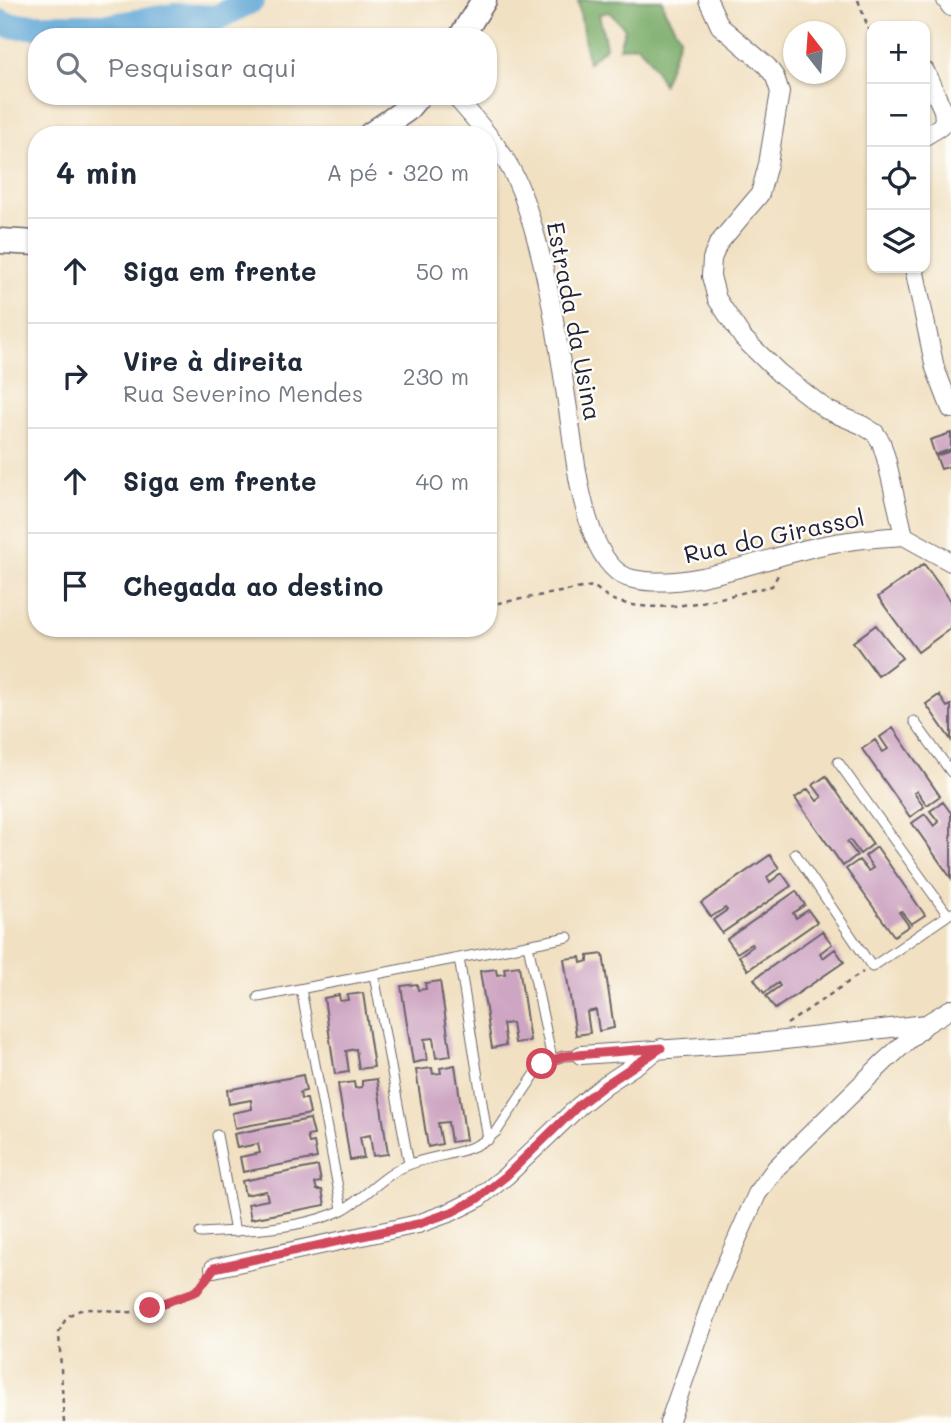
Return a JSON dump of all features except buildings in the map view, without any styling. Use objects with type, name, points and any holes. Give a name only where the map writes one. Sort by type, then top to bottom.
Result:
[{"type":"street","points":[[467,28],[484,0]]},
{"type":"street","points":[[708,0],[720,26],[767,66],[775,77],[780,92],[760,194],[718,244],[712,259],[711,276],[717,299],[743,338],[779,373],[827,410],[875,433],[887,458],[904,536],[951,562]]},
{"type":"street","points":[[946,0],[951,7]]},
{"type":"street","points":[[930,80],[947,121],[930,133]]},
{"type":"street","points":[[383,126],[411,105]]},
{"type":"street","name":"Estrada da Usina","points":[[463,105],[480,126]]},
{"type":"street","name":"Estrada da Usina","points":[[497,146],[521,190],[535,233],[558,345],[581,492],[593,534],[602,554],[614,570]]},
{"type":"street","points":[[0,241],[28,243]]},
{"type":"street","points":[[915,273],[935,368],[951,409]]},
{"type":"street","name":"Rua do Girassol","points":[[614,570],[631,579],[691,579],[845,541],[904,536]]},
{"type":"street","points":[[669,1423],[719,1280],[757,1194],[776,1168],[800,1143],[926,1024],[951,1009]]},
{"type":"street","points":[[580,1055],[758,1043],[926,1024]]},
{"type":"street","points":[[214,1268],[418,1224],[452,1212],[477,1199],[506,1176],[596,1091],[661,1048]]},
{"type":"lane","points":[[914,721],[951,772]]},
{"type":"lane","points":[[795,853],[872,967],[950,914],[838,762]]},
{"type":"lane","points":[[258,997],[568,937]]},
{"type":"lane","points":[[528,945],[552,1059]]},
{"type":"lane","points":[[459,958],[488,1140]]},
{"type":"lane","points":[[374,975],[409,1164]]},
{"type":"lane","points":[[301,989],[342,1209]]},
{"type":"lane","points":[[200,1233],[235,1232],[296,1224],[342,1209],[409,1164],[456,1154],[488,1140],[508,1116],[542,1064],[552,1059],[580,1055]]},
{"type":"lane","points":[[217,1135],[235,1232]]},
{"type":"path","points":[[858,0],[867,25]]},
{"type":"path","points":[[758,1043],[872,967]]},
{"type":"path","points":[[64,1423],[59,1333],[62,1322],[82,1310],[132,1312],[169,1303],[197,1291],[214,1268]]},
{"type":"green space","points":[[578,0],[662,0],[665,11],[680,37],[663,84],[648,57],[637,45],[619,48],[625,28],[609,12],[599,14],[606,47],[588,63]]},
{"type":"waterway","points":[[0,22],[11,26],[112,26],[174,16],[216,18],[252,0]]},
{"type":"route","points":[[150,1308],[197,1291],[214,1268],[418,1224],[452,1212],[477,1199],[506,1176],[579,1105],[661,1048],[564,1056],[542,1064]]}]
